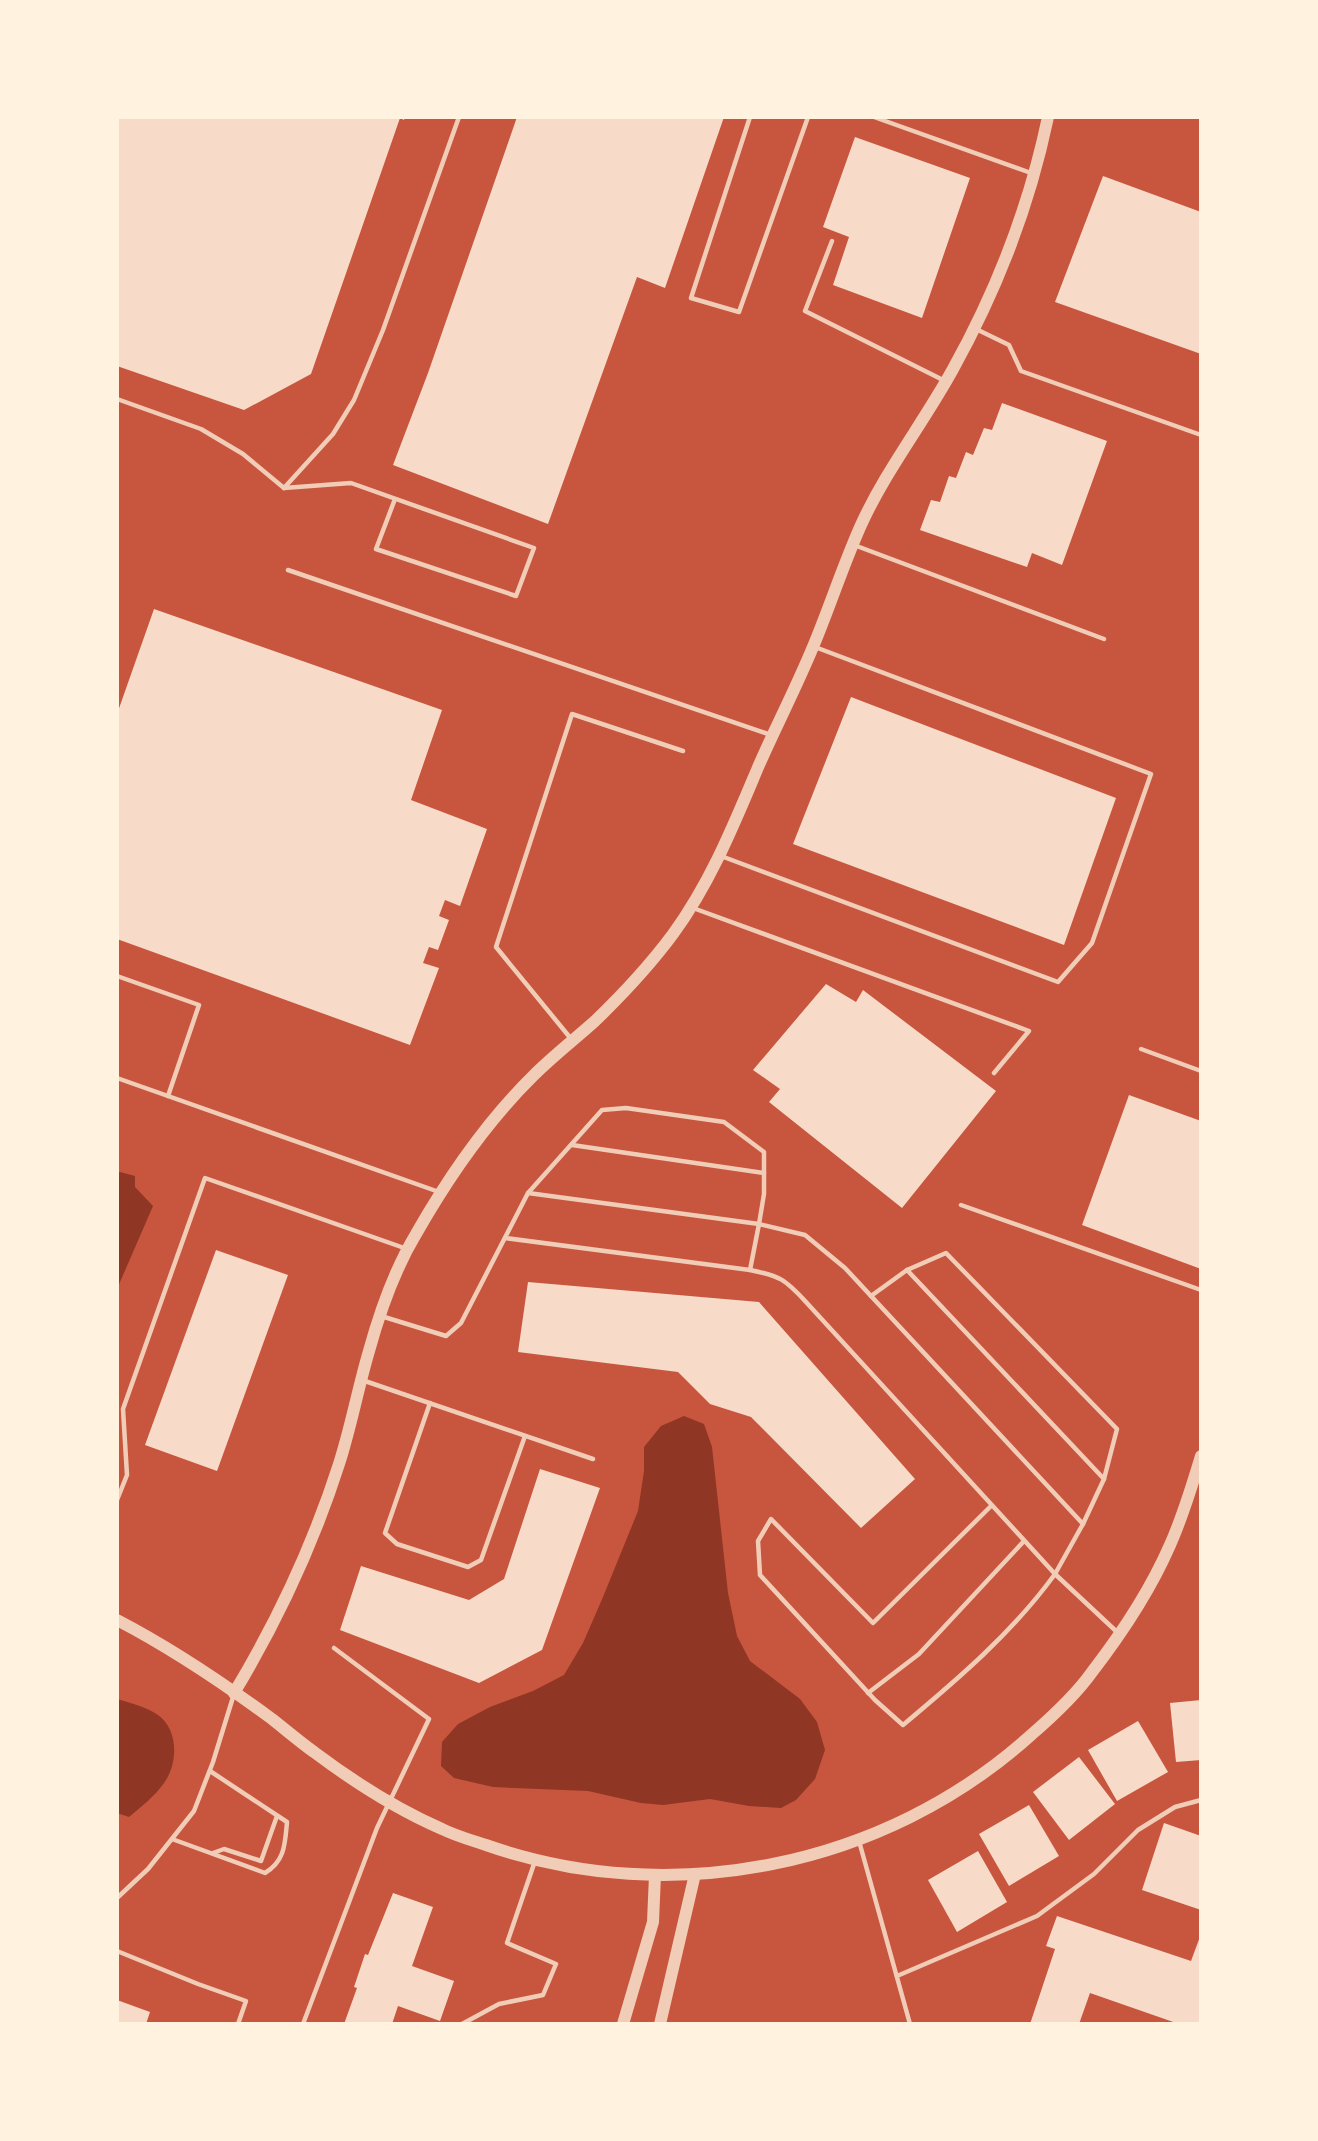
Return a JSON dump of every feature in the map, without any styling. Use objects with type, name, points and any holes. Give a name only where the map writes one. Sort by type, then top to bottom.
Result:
[{"type":"street","points":[[234,1693],[261,1650],[313,1539],[341,1460],[380,1316],[408,1249],[440,1192],[492,1120],[534,1074],[636,980],[673,934],[720,856],[813,647],[862,522],[894,462],[946,381],[975,329],[1002,270],[1035,174],[1048,117]]},
{"type":"street","points":[[118,1620],[183,1658],[271,1718],[316,1754],[388,1802],[444,1831],[514,1855],[598,1872],[695,1874],[765,1867],[818,1854],[859,1840],[915,1815],[979,1777],[1013,1752],[1065,1703],[1091,1674],[1135,1613],[1170,1546],[1201,1455]]},
{"type":"street","points":[[660,2024],[695,1874]]},
{"type":"street","points":[[624,2024],[653,1922],[654,1875]]},
{"type":"lane","points":[[284,488],[333,434],[354,400],[383,330],[459,117]]},
{"type":"lane","points":[[750,117],[691,298],[739,312],[808,117]]},
{"type":"lane","points":[[874,117],[1035,174]]},
{"type":"lane","points":[[832,241],[805,311],[946,381]]},
{"type":"lane","points":[[975,329],[1009,345],[1021,371],[1201,435]]},
{"type":"lane","points":[[117,399],[201,429],[243,454],[284,488],[351,483],[534,548],[516,596],[376,550],[395,499]]},
{"type":"lane","points":[[853,545],[1104,639]]},
{"type":"lane","points":[[288,570],[772,735]]},
{"type":"lane","points":[[720,856],[1058,982],[1092,943],[1151,774],[813,647]]},
{"type":"lane","points":[[572,1041],[496,947],[572,714],[683,751]]},
{"type":"lane","points":[[690,907],[1029,1031],[994,1073]]},
{"type":"lane","points":[[117,976],[199,1005],[168,1096]]},
{"type":"lane","points":[[1141,1049],[1201,1071]]},
{"type":"lane","points":[[117,1078],[440,1192]]},
{"type":"lane","points":[[380,1316],[446,1336],[461,1323],[527,1193],[602,1110],[626,1108],[724,1122],[764,1152],[764,1194],[750,1270]]},
{"type":"lane","points":[[572,1145],[764,1173]]},
{"type":"lane","points":[[117,1500],[127,1475],[123,1409],[205,1178],[408,1249]]},
{"type":"lane","points":[[527,1193],[759,1224],[805,1235],[845,1268],[1083,1524]]},
{"type":"lane","points":[[961,1205],[1201,1290]]},
{"type":"lane","points":[[505,1238],[776,1275],[795,1290],[1055,1574],[1119,1634]]},
{"type":"lane","points":[[870,1296],[907,1269],[946,1253],[1117,1429],[1104,1479],[1083,1524],[1040,1595],[957,1681],[903,1725],[869,1693],[760,1575],[758,1541],[771,1519],[873,1623],[992,1505]]},
{"type":"lane","points":[[907,1269],[1104,1479]]},
{"type":"lane","points":[[361,1379],[593,1459]]},
{"type":"lane","points":[[430,1403],[385,1533],[397,1544],[468,1567],[481,1560],[525,1436]]},
{"type":"lane","points":[[869,1693],[919,1654],[1024,1541]]},
{"type":"lane","points":[[303,2024],[388,1802],[429,1719],[334,1648]]},
{"type":"lane","points":[[117,1898],[148,1869],[194,1811],[210,1771],[234,1693]]},
{"type":"lane","points":[[172,1839],[265,1873],[276,1866],[285,1846],[286,1822],[210,1771]]},
{"type":"lane","points":[[897,1976],[1037,1916],[1094,1874],[1138,1830],[1175,1807],[1201,1800]]},
{"type":"lane","points":[[212,1854],[224,1849],[261,1861],[277,1816]]},
{"type":"lane","points":[[859,1840],[909,2024]]},
{"type":"lane","points":[[462,2024],[499,2004],[543,1995],[556,1964],[507,1943],[535,1860]]},
{"type":"lane","points":[[117,1951],[246,2001],[238,2024]]},
{"type":"shaded area","points":[[117,1173],[135,1176],[135,1187],[153,1206],[117,1289]]},
{"type":"shaded area","points":[[684,1416],[704,1424],[712,1447],[728,1593],[737,1636],[750,1661],[800,1699],[817,1722],[825,1750],[815,1779],[796,1800],[781,1808],[710,1799],[663,1805],[641,1803],[588,1791],[493,1787],[454,1778],[441,1766],[442,1742],[458,1724],[564,1675],[583,1643],[638,1511],[644,1471],[644,1447],[661,1426]]},
{"type":"shaded area","points":[[117,1699],[144,1707],[158,1715],[165,1721],[173,1738],[174,1757],[169,1775],[152,1797],[129,1817],[117,1813]]},
{"type":"building","points":[[117,117],[405,117],[404,120],[400,118],[311,374],[244,410],[117,366]]},
{"type":"building","points":[[517,117],[724,117],[665,288],[637,277],[548,524],[393,465]]},
{"type":"building","points":[[855,137],[970,178],[922,318],[833,285],[849,237],[823,227]]},
{"type":"building","points":[[1103,176],[1201,212],[1201,354],[1055,302]]},
{"type":"building","points":[[1002,403],[1107,441],[1062,565],[1032,553],[1027,567],[920,530],[931,500],[940,502],[949,476],[956,478],[966,452],[973,455],[984,428],[992,430]]},
{"type":"building","points":[[154,609],[442,710],[411,800],[487,829],[460,906],[445,900],[439,916],[449,920],[438,950],[429,947],[423,963],[439,968],[410,1045],[117,939],[117,714]]},
{"type":"building","points":[[851,697],[1116,798],[1064,945],[793,844]]},
{"type":"building","points":[[826,984],[856,1002],[863,990],[996,1091],[902,1208],[769,1102],[780,1089],[753,1070]]},
{"type":"building","points":[[1129,1095],[1201,1121],[1201,1269],[1082,1225]]},
{"type":"building","points":[[216,1250],[288,1275],[217,1471],[145,1445]]},
{"type":"building","points":[[528,1282],[759,1302],[915,1479],[861,1528],[751,1417],[710,1404],[678,1372],[518,1352]]},
{"type":"building","points":[[540,1469],[600,1488],[542,1650],[479,1683],[340,1630],[361,1566],[469,1600],[504,1579]]},
{"type":"building","points":[[1201,1700],[1201,1760],[1176,1762],[1170,1703]]},
{"type":"building","points":[[1138,1721],[1168,1772],[1117,1801],[1088,1750]]},
{"type":"building","points":[[1079,1757],[1115,1804],[1069,1840],[1033,1792]]},
{"type":"building","points":[[1029,1805],[1059,1856],[1009,1886],[979,1834]]},
{"type":"building","points":[[1164,1823],[1201,1836],[1201,1910],[1142,1890]]},
{"type":"building","points":[[978,1851],[1007,1902],[957,1932],[928,1880]]},
{"type":"building","points":[[393,1893],[433,1907],[412,1966],[454,1981],[440,2021],[398,2006],[392,2024],[344,2024],[357,1988],[354,1987],[365,1954],[368,1955]]},
{"type":"building","points":[[1057,1916],[1191,1961],[1201,1934],[1201,2024],[1179,2024],[1090,1993],[1079,2024],[1030,2024],[1055,1949],[1046,1946]]},
{"type":"building","points":[[117,2000],[150,2012],[146,2024],[117,2024]]}]
